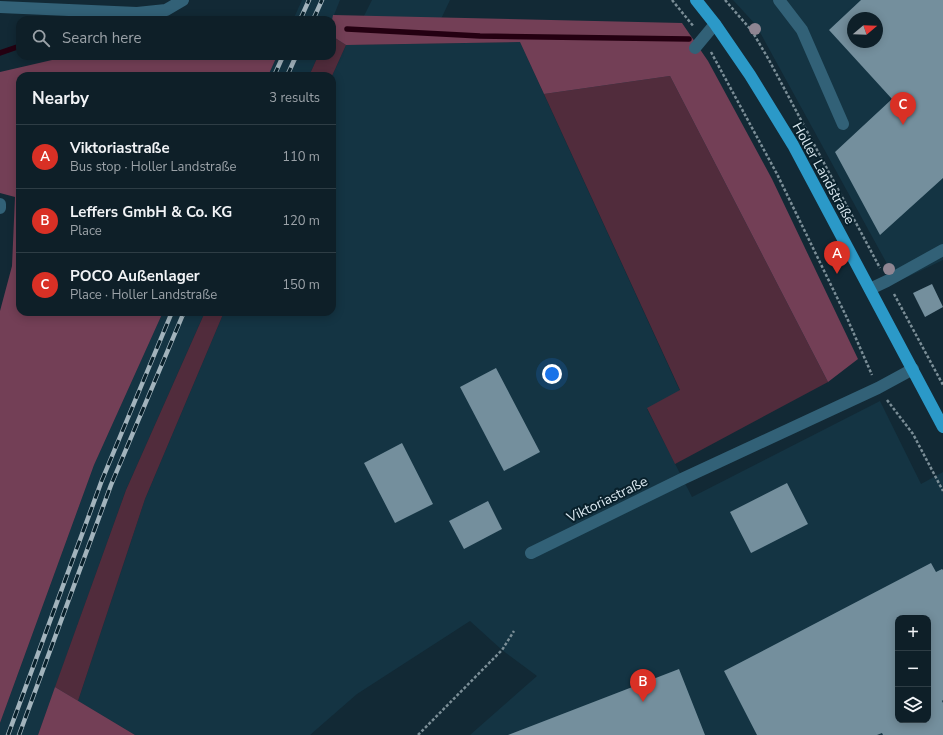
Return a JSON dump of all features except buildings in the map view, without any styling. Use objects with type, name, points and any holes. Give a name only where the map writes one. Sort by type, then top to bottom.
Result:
[{"type":"main road","name":"Holler Landstraße","points":[[696,0],[715,24],[750,75],[793,145],[943,427]]},
{"type":"street","points":[[0,7],[137,13],[166,10],[183,0]]},
{"type":"street","points":[[778,0],[802,30],[843,124]]},
{"type":"street","points":[[695,48],[715,24]]},
{"type":"street","points":[[870,289],[943,250]]},
{"type":"street","name":"Viktoriastraße","points":[[531,553],[682,479],[878,388],[913,369]]},
{"type":"path","points":[[672,0],[703,38],[777,174],[847,318],[878,388],[913,434],[943,491]]},
{"type":"path","points":[[725,0],[752,31],[766,54],[943,385]]},
{"type":"path","points":[[418,735],[502,650],[514,630]]},
{"type":"shaded area","points":[[302,0],[340,0],[334,16],[295,16]]},
{"type":"shaded area","points":[[372,0],[450,0],[441,19],[364,16]]},
{"type":"shaded area","points":[[733,0],[943,0],[943,260],[897,282],[756,25]]},
{"type":"shaded area","points":[[333,15],[682,23],[708,61],[772,179],[858,359],[828,382],[670,76],[544,94],[520,42],[346,45],[336,39],[336,16]]},
{"type":"shaded area","points":[[336,39],[346,45],[334,72],[311,72],[316,60],[336,60]]},
{"type":"shaded area","points":[[520,42],[680,391],[647,409],[692,497],[880,401],[921,484],[943,472],[943,735],[470,735],[537,676],[502,650],[470,621],[357,694],[310,735],[135,735],[78,701],[145,499],[222,316],[336,316],[336,72],[334,72],[346,45]]},
{"type":"shaded area","points":[[52,60],[275,60],[270,72],[16,72],[16,316],[161,316],[94,465],[0,723],[0,311],[12,266],[15,197],[0,193],[0,72]]},
{"type":"shaded area","points":[[275,60],[316,60],[311,72],[270,72]]},
{"type":"shaded area","points":[[670,76],[828,382],[675,464],[647,408],[680,390],[544,94]]},
{"type":"shaded area","points":[[161,316],[203,316],[126,490],[38,735],[0,735],[0,723],[94,465]]},
{"type":"shaded area","points":[[203,316],[222,316],[145,499],[78,701],[55,687],[126,490]]},
{"type":"shaded area","points":[[55,687],[135,735],[38,735]]},
{"type":"waterway","points":[[347,29],[480,36],[689,39]]},
{"type":"waterway","points":[[0,53],[16,47]]},
{"type":"railway","points":[[302,16],[309,0]]},
{"type":"railway","points":[[315,16],[322,0]]},
{"type":"railway","points":[[276,72],[281,60]]},
{"type":"railway","points":[[289,72],[294,60]]},
{"type":"railway","points":[[8,735],[102,480],[170,316]]},
{"type":"railway","points":[[19,735],[111,485],[182,316]]},
{"type":"place","name":"POCO Außenlager","points":[[903,125]]},
{"type":"place","name":"Viktoriastraße","points":[[837,274]]},
{"type":"place","name":"Leffers GmbH & Co. KG","points":[[643,702]]}]
